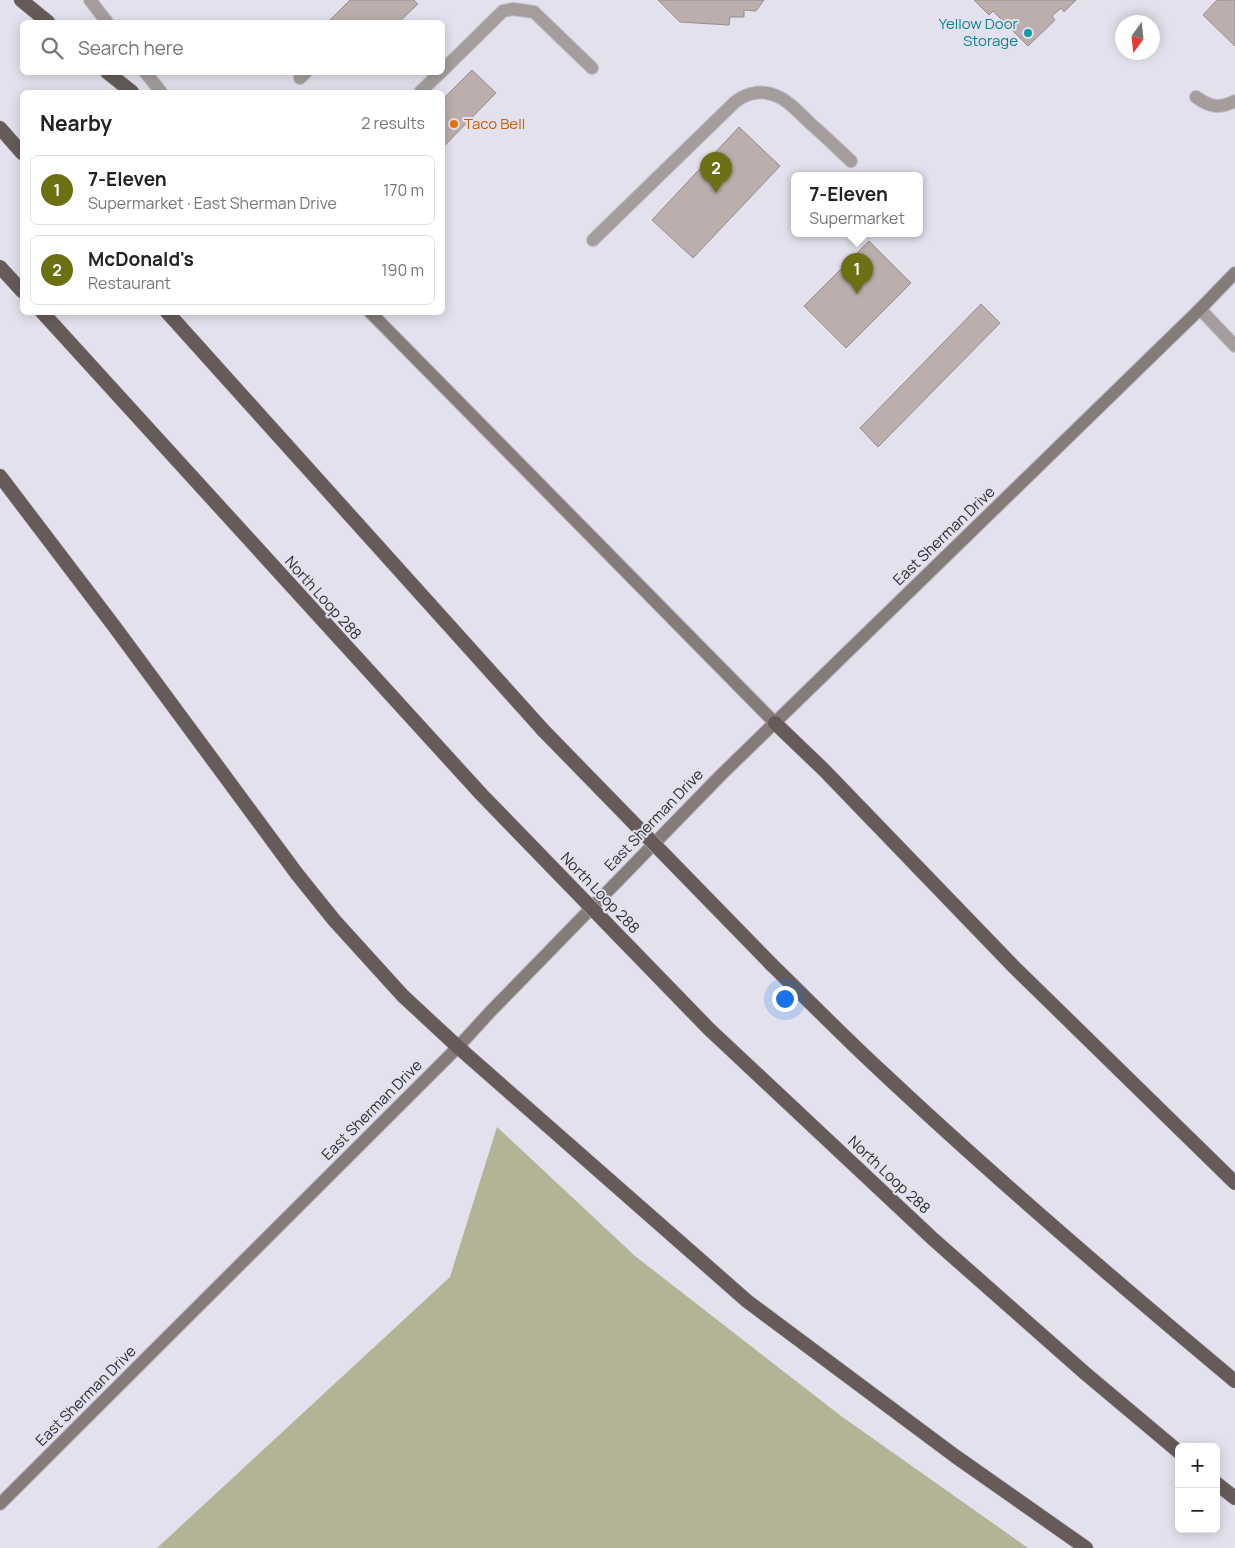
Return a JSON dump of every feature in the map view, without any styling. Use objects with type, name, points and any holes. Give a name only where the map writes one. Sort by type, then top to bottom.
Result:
[{"type":"highway","points":[[21,0],[46,20]]},
{"type":"highway","points":[[111,75],[130,90]]},
{"type":"highway","points":[[0,128],[20,151]]},
{"type":"highway","points":[[0,266],[20,289]]},
{"type":"highway","name":"North Loop 288","points":[[45,315],[481,794],[709,1028],[933,1239],[1086,1374],[1175,1449]]},
{"type":"highway","points":[[170,315],[543,730],[771,964],[881,1071],[1007,1186],[1152,1312],[1235,1381]]},
{"type":"highway","points":[[0,476],[321,905],[403,996],[458,1047],[747,1301],[955,1456],[1086,1548]]},
{"type":"highway","points":[[775,722],[824,770],[1013,966],[1235,1183]]},
{"type":"highway","points":[[1220,1486],[1235,1498]]},
{"type":"main road","name":"East Sherman Drive","points":[[0,1504],[458,1047],[721,775],[1235,273]]},
{"type":"main road","points":[[373,315],[775,722]]},
{"type":"street","points":[[90,0],[105,20]]},
{"type":"street","points":[[445,69],[503,11],[513,9],[534,12],[592,68]]},
{"type":"street","points":[[147,75],[159,90]]},
{"type":"street","points":[[422,90],[439,75]]},
{"type":"street","points":[[593,240],[735,102],[750,94],[761,92],[771,94],[789,103],[851,161]]},
{"type":"street","points":[[1196,96],[1216,106],[1224,106],[1235,101]]},
{"type":"street","points":[[1200,309],[1235,346]]},
{"type":"green space","points":[[497,1127],[635,1256],[841,1416],[1028,1548],[157,1548],[450,1277]]},
{"type":"building","points":[[350,0],[414,0],[418,4],[401,20],[330,20]]},
{"type":"building","points":[[658,0],[764,0],[756,11],[744,10],[744,17],[730,17],[729,25],[680,22]]},
{"type":"building","name":"Yellow Door Storage","points":[[974,0],[1076,0],[1064,12],[1061,8],[1052,16],[1055,20],[1028,46],[993,11],[989,15]]},
{"type":"building","points":[[1217,0],[1235,0],[1235,46],[1203,15]]},
{"type":"building","name":"Taco Bell","points":[[472,70],[496,93],[445,145],[445,97]]},
{"type":"building","points":[[739,127],[780,166],[693,258],[652,220]]},
{"type":"building","points":[[869,241],[911,283],[846,348],[804,306]]},
{"type":"building","points":[[981,304],[1000,323],[878,447],[860,428]]},
{"type":"place","name":"Yellow Door Storage","points":[[1028,33]]},
{"type":"place","name":"Taco Bell","points":[[454,124]]},
{"type":"place","name":"McDonald's","points":[[716,193]]},
{"type":"place","name":"7-Eleven","points":[[857,294]]}]
